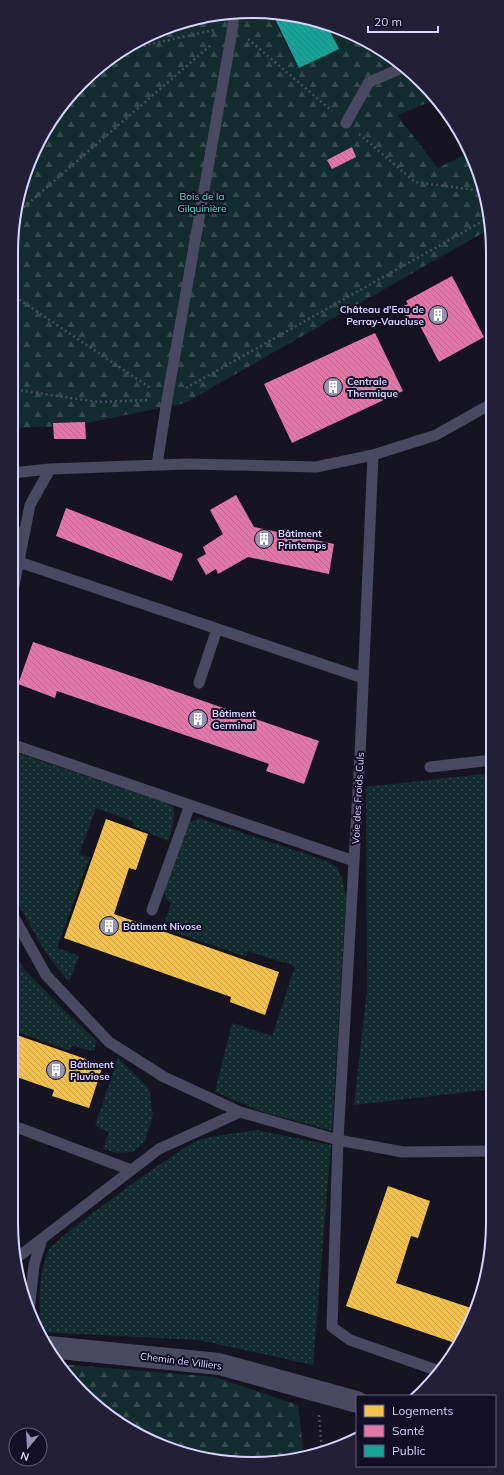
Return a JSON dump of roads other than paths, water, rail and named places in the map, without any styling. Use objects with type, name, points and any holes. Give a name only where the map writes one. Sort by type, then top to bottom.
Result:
[{"type":"street","name":"Chemin de Villiers","points":[[54,1347],[219,1364],[356,1402]]},
{"type":"lane","points":[[157,465],[233,19]]},
{"type":"lane","points":[[346,123],[370,82],[398,70]]},
{"type":"lane","points":[[18,472],[50,469],[187,464],[316,467],[373,455],[436,435],[486,407]]},
{"type":"lane","points":[[474,414],[486,414]]},
{"type":"lane","name":"Voie des Froids Culs","points":[[373,455],[354,861],[338,1140],[332,1327],[350,1340],[434,1370]]},
{"type":"lane","points":[[18,567],[30,505],[50,469]]},
{"type":"lane","points":[[18,533],[24,533]]},
{"type":"lane","points":[[19,562],[363,678]]},
{"type":"lane","points":[[199,683],[217,629]]},
{"type":"lane","points":[[18,746],[354,861]]},
{"type":"lane","points":[[430,767],[486,761]]},
{"type":"lane","points":[[152,910],[190,805]]},
{"type":"lane","points":[[18,925],[46,975],[109,1042],[164,1077],[240,1112],[338,1140],[403,1152],[486,1151]]},
{"type":"lane","points":[[20,1255],[159,1149],[240,1112]]},
{"type":"lane","points":[[18,1128],[131,1170]]},
{"type":"lane","points":[[30,1299],[34,1264],[42,1239]]},
{"type":"place","name":"Château d'Eau de Perray-Vaucluse","points":[[438,315]]},
{"type":"place","name":"Centrale Thermique","points":[[333,387]]},
{"type":"place","name":"Bâtiment Printemps","points":[[264,539]]},
{"type":"place","name":"Bâtiment Germinal","points":[[198,719]]},
{"type":"place","name":"Bâtiment Nivose","points":[[109,926]]},
{"type":"place","name":"Bâtiment Pluviose","points":[[56,1070]]},
{"type":"park label","name":"Bois de la Gilquinière","points":[[202,202]]}]
